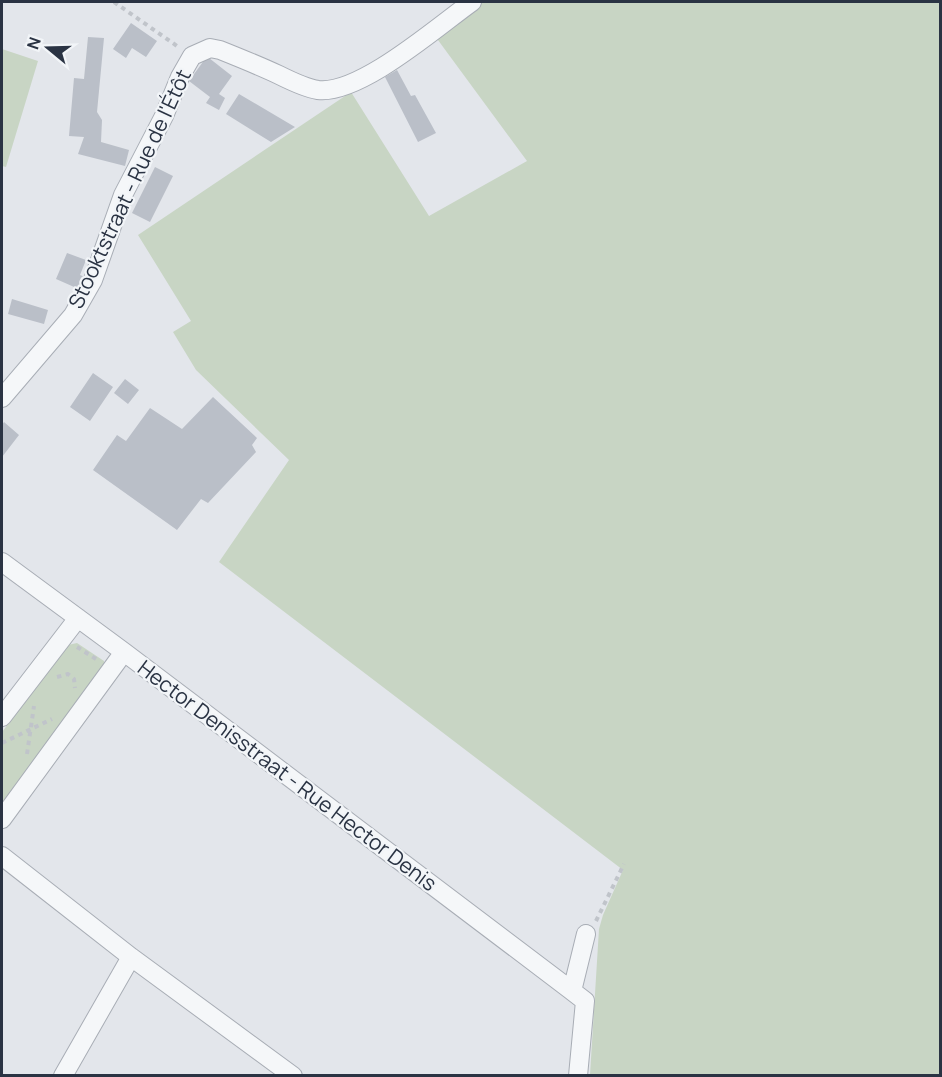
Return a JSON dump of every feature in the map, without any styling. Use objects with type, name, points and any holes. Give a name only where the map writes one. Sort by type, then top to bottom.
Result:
[{"type":"street","name":"Stooktstraat - Rue de l'Étôt","points":[[2,398],[73,315],[93,280],[123,195],[192,56],[210,48],[220,50],[298,84],[317,90],[334,89],[354,83],[398,56],[472,2]]},
{"type":"street","name":"Hector Denisstraat - Rue Hector Denis","points":[[2,562],[572,991]]},
{"type":"street","points":[[2,717],[78,618]]},
{"type":"street","points":[[2,819],[124,652]]},
{"type":"street","points":[[2,856],[131,957],[293,1076]]},
{"type":"street","points":[[578,1076],[585,1001],[572,991],[586,934]]},
{"type":"street","points":[[63,1076],[131,957]]},
{"type":"path","points":[[114,2],[192,56]]},
{"type":"path","points":[[72,646],[81,648],[100,662]]},
{"type":"path","points":[[57,677],[68,674],[74,679],[75,691]]},
{"type":"path","points":[[26,758],[35,700]]},
{"type":"path","points":[[2,743],[59,715]]},
{"type":"path","points":[[586,934],[595,923],[624,864]]},
{"type":"green space","points":[[481,2],[940,2],[940,1075],[590,1075],[599,929],[623,870],[219,562],[289,460],[196,370],[173,332],[191,321],[138,235],[351,92],[429,216],[527,161],[435,36]]},
{"type":"green space","points":[[2,49],[38,61],[6,167],[2,166]]},
{"type":"green space","points":[[77,643],[104,661],[104,669],[2,804],[2,732],[68,645]]},
{"type":"building","points":[[131,23],[157,41],[146,57],[132,48],[126,58],[113,49]]},
{"type":"building","points":[[88,37],[104,38],[97,112],[102,120],[101,142],[129,150],[125,166],[78,154],[84,137],[69,136],[74,78],[84,79]]},
{"type":"building","points":[[209,58],[232,76],[219,94],[225,98],[219,110],[206,103],[210,97],[189,81],[205,59]]},
{"type":"building","points":[[397,70],[411,96],[415,95],[436,133],[418,142],[385,77]]},
{"type":"building","points":[[239,94],[295,127],[271,142],[226,114]]},
{"type":"building","points":[[155,167],[173,176],[150,222],[132,213]]},
{"type":"building","points":[[67,253],[86,260],[80,275],[87,278],[81,290],[56,279]]},
{"type":"building","points":[[12,299],[48,310],[44,324],[8,314]]},
{"type":"building","points":[[93,373],[113,387],[90,421],[70,407]]},
{"type":"building","points":[[125,379],[139,390],[128,404],[114,393]]},
{"type":"building","points":[[213,397],[257,438],[252,445],[256,452],[208,503],[201,499],[177,530],[93,470],[117,435],[126,441],[150,408],[182,429]]},
{"type":"building","points":[[4,422],[19,435],[2,457],[2,425]]}]
